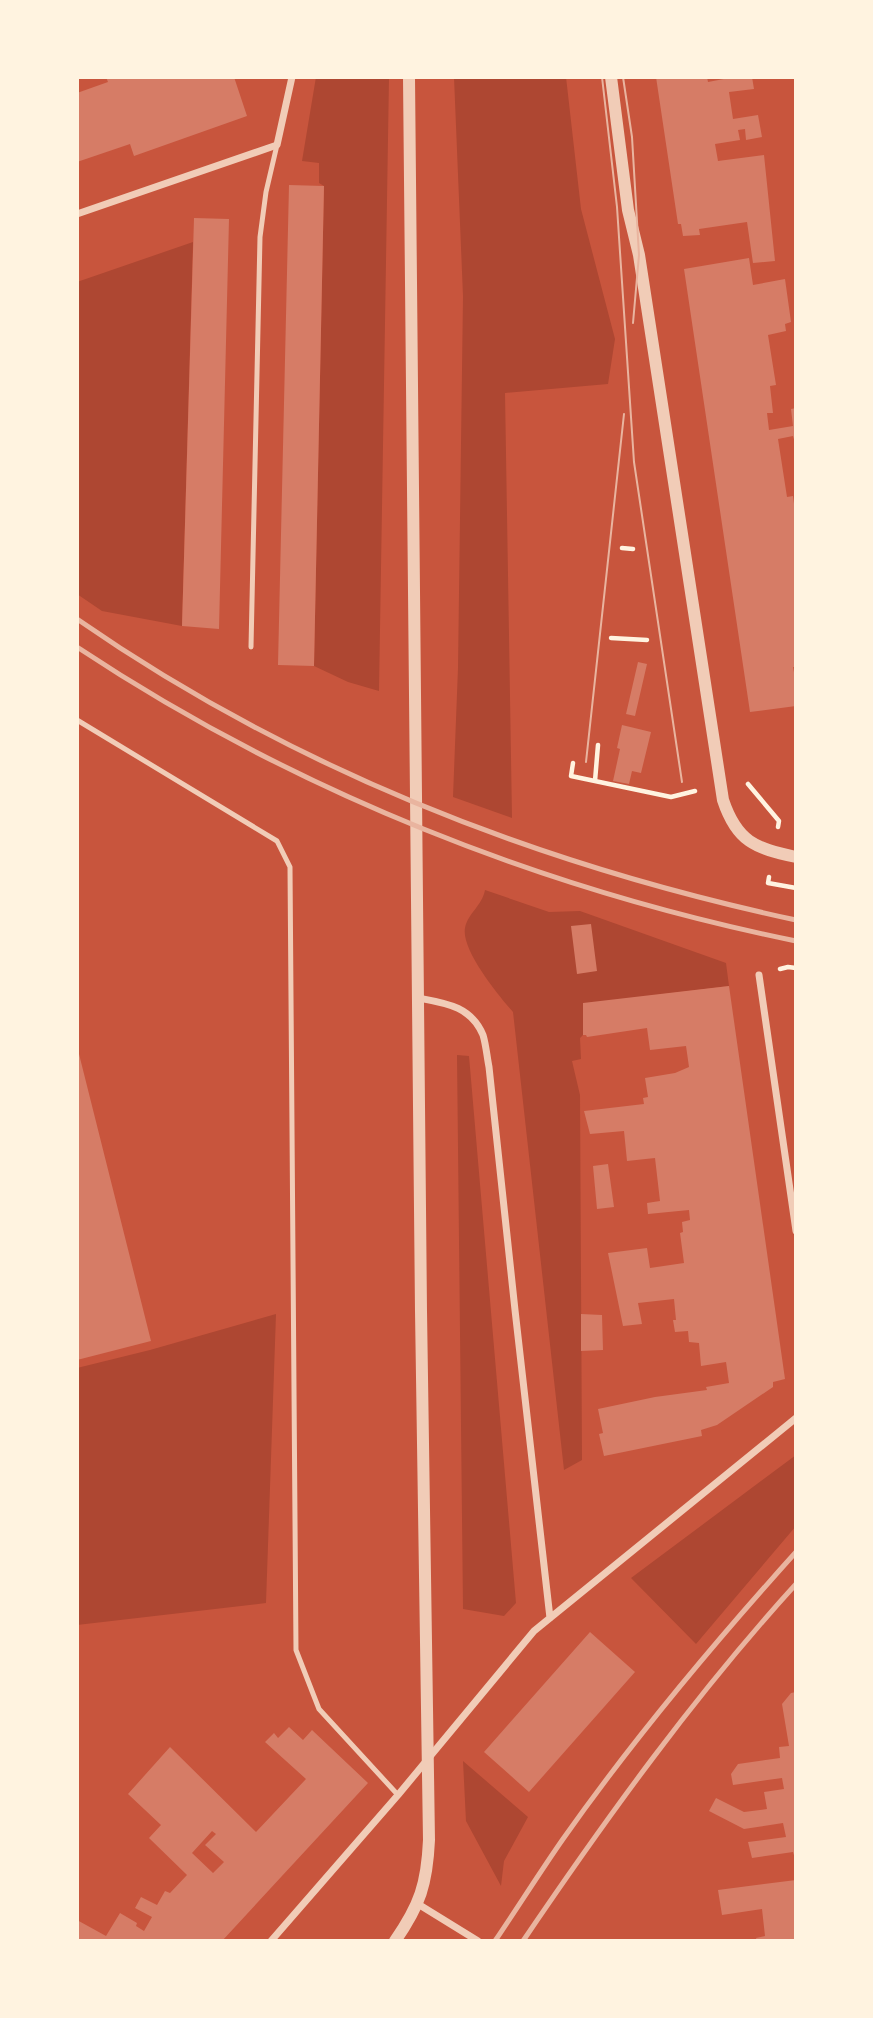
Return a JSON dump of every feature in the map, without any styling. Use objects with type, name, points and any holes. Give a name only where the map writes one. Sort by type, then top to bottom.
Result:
[{"type":"street","points":[[77,214],[277,145],[292,77]]},
{"type":"street","points":[[395,1941],[418,1904],[428,1868],[429,1840],[409,77]]},
{"type":"street","points":[[611,77],[628,210],[639,255],[721,788],[730,819],[749,842],[796,857]]},
{"type":"street","points":[[759,975],[796,1231]]},
{"type":"street","points":[[418,998],[451,1004],[471,1017],[482,1034],[489,1068],[550,1618]]},
{"type":"street","points":[[271,1941],[398,1795],[534,1631],[796,1418]]},
{"type":"street","points":[[418,1904],[477,1939]]},
{"type":"lane","points":[[251,647],[260,237],[277,145]]},
{"type":"lane","points":[[77,720],[277,841],[290,867],[296,1650],[319,1709],[398,1795]]},
{"type":"path","points":[[622,548],[633,549]]},
{"type":"path","points":[[611,638],[647,640]]},
{"type":"path","points":[[595,781],[598,745]]},
{"type":"path","points":[[573,763],[571,776],[671,797],[747,783],[779,821],[774,852]]},
{"type":"shaded area","points":[[316,77],[389,77],[379,691],[348,682],[314,666],[324,186],[319,183],[319,163],[302,161]]},
{"type":"shaded area","points":[[454,77],[566,77],[581,209],[615,339],[608,384],[505,393],[512,818],[453,797],[458,668],[463,296]]},
{"type":"shaded area","points":[[193,242],[182,626],[102,611],[77,594],[77,282]]},
{"type":"shaded area","points":[[485,890],[549,912],[580,911],[726,963],[729,986],[583,1004],[581,1059],[572,1061],[580,1095],[582,1460],[564,1470],[513,1012],[482,972],[465,937],[469,918]]},
{"type":"shaded area","points":[[457,1055],[469,1056],[516,1603],[504,1616],[463,1609]]},
{"type":"shaded area","points":[[276,1314],[266,1603],[77,1625],[77,1368]]},
{"type":"shaded area","points":[[796,1455],[796,1526],[696,1644],[631,1578]]},
{"type":"shaded area","points":[[463,1761],[528,1817],[504,1861],[501,1886],[466,1821]]},
{"type":"building","points":[[106,77],[234,77],[247,116],[134,156],[130,144],[77,162],[77,93],[108,82]]},
{"type":"building","points":[[656,77],[707,77],[708,82],[752,77],[754,89],[729,92],[733,119],[758,115],[762,137],[746,140],[745,129],[738,130],[740,140],[715,144],[718,161],[764,155],[775,261],[753,263],[747,222],[699,229],[700,235],[683,236],[681,224],[678,224]]},
{"type":"building","points":[[289,185],[324,186],[314,666],[278,665]]},
{"type":"building","points":[[194,218],[229,219],[219,629],[182,626]]},
{"type":"building","points":[[749,258],[753,285],[785,279],[791,322],[785,324],[786,331],[768,335],[776,385],[770,386],[773,413],[767,413],[769,430],[793,426],[791,409],[796,408],[796,446],[793,436],[778,439],[787,497],[793,496],[796,519],[796,667],[793,667],[796,706],[750,712],[684,269]]},
{"type":"building","points":[[638,662],[647,664],[635,716],[626,714]]},
{"type":"building","points":[[622,725],[651,732],[641,773],[632,771],[629,784],[613,781]]},
{"type":"building","points":[[591,924],[597,971],[577,974],[571,926]]},
{"type":"building","points":[[729,986],[785,1379],[773,1382],[773,1387],[717,1425],[701,1430],[702,1436],[604,1456],[599,1434],[603,1433],[598,1409],[707,1390],[706,1387],[729,1383],[726,1362],[701,1366],[699,1343],[689,1342],[688,1331],[675,1332],[674,1299],[638,1303],[642,1324],[623,1326],[608,1253],[647,1248],[650,1268],[684,1263],[680,1233],[683,1232],[682,1222],[690,1220],[689,1210],[648,1214],[647,1203],[660,1201],[655,1158],[627,1161],[624,1131],[590,1134],[584,1111],[644,1104],[643,1098],[648,1097],[645,1078],[675,1073],[689,1067],[686,1046],[650,1050],[647,1028],[587,1037],[583,1035],[583,1003]]},
{"type":"building","points":[[77,1051],[151,1341],[77,1360]]},
{"type":"building","points":[[608,1164],[614,1207],[597,1209],[593,1166]]},
{"type":"building","points":[[581,1314],[602,1315],[603,1350],[581,1351]]},
{"type":"building","points":[[590,1632],[635,1672],[529,1792],[484,1752]]},
{"type":"building","points":[[796,1692],[796,1862],[793,1852],[752,1858],[748,1842],[786,1837],[783,1823],[744,1829],[709,1811],[716,1798],[744,1812],[767,1809],[764,1792],[784,1789],[782,1778],[733,1785],[731,1774],[738,1764],[780,1758],[779,1747],[789,1746],[782,1704],[791,1693]]},
{"type":"building","points":[[289,1727],[303,1740],[312,1730],[368,1783],[222,1941],[77,1940],[77,1920],[106,1936],[120,1913],[137,1923],[136,1926],[144,1931],[152,1917],[135,1908],[141,1897],[157,1905],[165,1891],[170,1893],[187,1875],[149,1838],[161,1825],[128,1794],[170,1747],[256,1832],[306,1779],[265,1742],[274,1733],[278,1738]],"holes":[[[212,1831],[216,1834],[205,1845],[224,1862],[213,1873],[192,1853]]]},
{"type":"building","points":[[796,1880],[796,1941],[757,1941],[756,1938],[765,1936],[762,1909],[722,1915],[718,1890]]},
{"type":"tram line","points":[[602,77],[617,207],[634,462],[682,782]]},
{"type":"tram line","points":[[623,77],[632,137],[639,255],[633,323]]},
{"type":"tram line","points":[[586,762],[624,414]]},
{"type":"railway","points":[[77,619],[159,673],[244,722],[332,766],[422,805],[513,840],[606,871],[796,920]]},
{"type":"railway","points":[[77,647],[160,699],[245,746],[333,790],[422,828],[514,863],[607,893],[796,941]]},
{"type":"railway","points":[[495,1941],[563,1839],[618,1764],[705,1656],[796,1552]]},
{"type":"railway","points":[[523,1941],[687,1713],[796,1584]]}]
